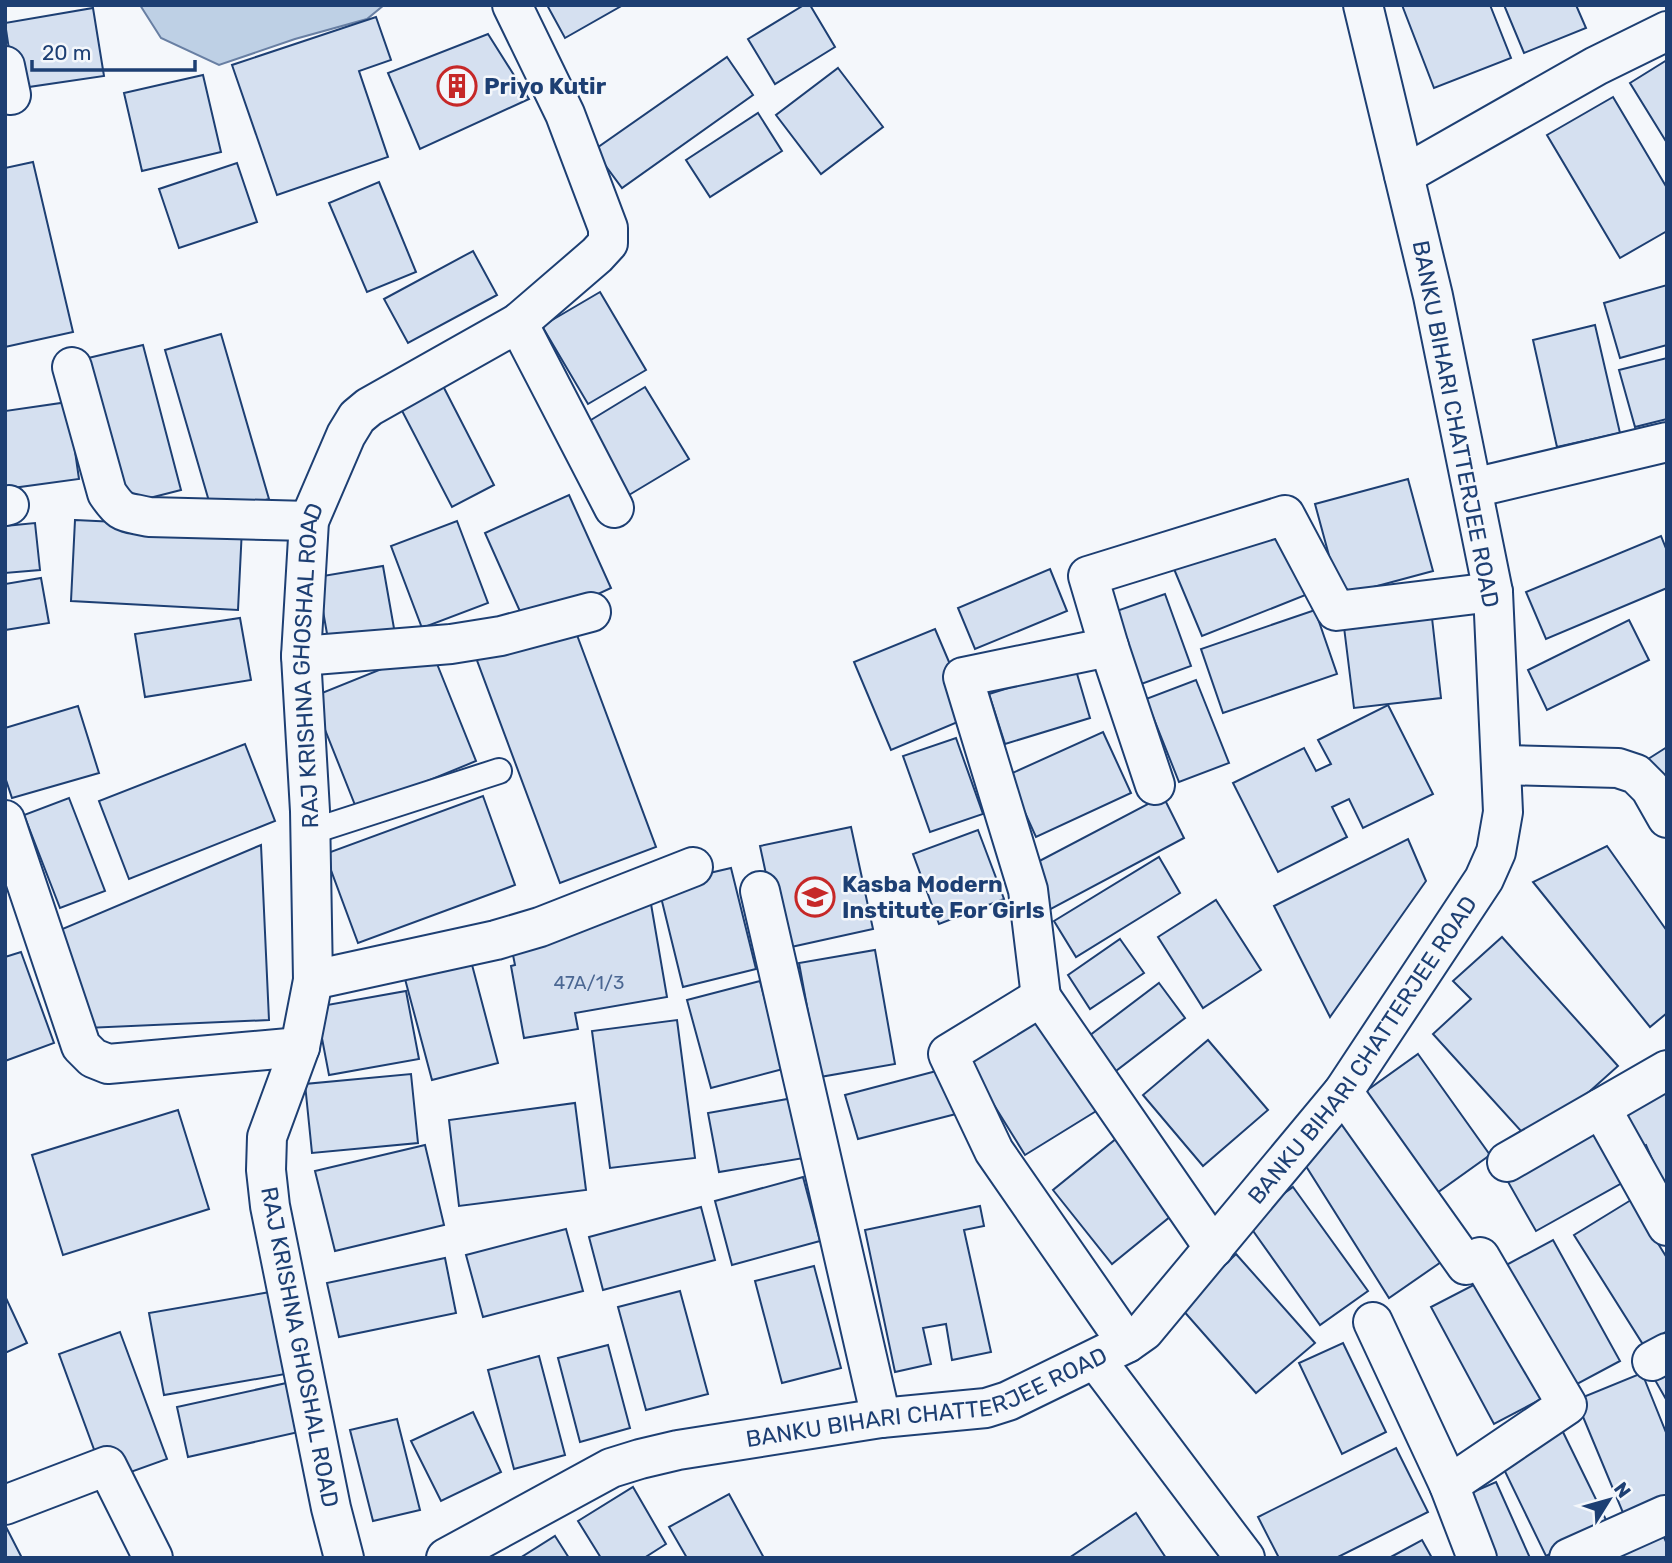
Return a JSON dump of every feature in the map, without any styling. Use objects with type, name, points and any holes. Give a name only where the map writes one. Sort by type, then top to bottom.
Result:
[{"type":"street","name":"RAJ KRISHNA GHOSHAL ROAD","points":[[344,1558],[331,1508],[266,1170],[267,1137],[300,1047],[313,980],[310,832],[301,656],[309,522],[346,435],[357,417],[369,407],[518,323],[608,243],[608,228],[565,114],[512,5]]},
{"type":"street","name":"BANKU BIHARI CHATTERJEE ROAD","points":[[451,1556],[611,1468],[678,1450],[881,1418],[986,1408],[1008,1401],[1112,1351],[1144,1331],[1343,1093],[1484,879],[1496,852],[1503,812],[1493,592],[1433,296],[1363,5]]},
{"type":"street","points":[[1404,175],[1596,66],[1667,31]]},
{"type":"street","points":[[518,323],[614,508]]},
{"type":"street","points":[[72,367],[107,492],[117,508],[149,517],[309,522]]},
{"type":"street","points":[[1473,488],[1667,442]]},
{"type":"street","points":[[1154,785],[1088,576],[1285,515],[1336,611],[1493,592]]},
{"type":"street","points":[[301,656],[501,636],[591,612]]},
{"type":"street","points":[[1109,647],[963,677],[1028,890],[1041,997],[1214,1248]]},
{"type":"street","points":[[1502,765],[1618,768],[1636,774],[1650,788],[1667,818]]},
{"type":"street","points":[[5,820],[81,1046],[93,1058],[108,1064],[300,1047]]},
{"type":"street","points":[[313,980],[496,940],[540,927],[693,867]]},
{"type":"street","points":[[760,891],[881,1418]]},
{"type":"street","points":[[1041,997],[948,1054],[994,1151],[1112,1351],[1245,1558]]},
{"type":"street","points":[[1507,1162],[1667,1070]]},
{"type":"street","points":[[1343,1093],[1466,1265],[1480,1257],[1567,1405],[1449,1485]]},
{"type":"street","points":[[1601,1108],[1667,1226]]},
{"type":"street","points":[[1373,1322],[1449,1485],[1477,1558]]},
{"type":"street","points":[[5,1505],[107,1466],[153,1558]]},
{"type":"street","points":[[1569,1558],[1665,1515]]},
{"type":"lane","points":[[310,832],[499,771]]},
{"type":"water","points":[[140,5],[384,5],[367,19],[295,39],[219,65],[161,38]]},
{"type":"building","points":[[547,5],[623,5],[565,38]]},
{"type":"building","points":[[804,5],[810,5],[835,47],[775,84],[748,39]]},
{"type":"building","points":[[1402,5],[1490,5],[1511,58],[1434,88]]},
{"type":"building","points":[[1504,5],[1576,5],[1586,28],[1524,53]]},
{"type":"building","points":[[93,8],[104,76],[15,89],[5,23]]},
{"type":"building","points":[[376,17],[391,60],[359,71],[388,157],[277,195],[232,65]]},
{"type":"building","name":"Priyo Kutir","points":[[488,34],[529,99],[420,149],[388,73]]},
{"type":"building","points":[[727,57],[753,95],[622,188],[594,150]]},
{"type":"building","points":[[1667,60],[1667,143],[1630,83]]},
{"type":"building","points":[[838,68],[883,127],[821,174],[776,115]]},
{"type":"building","points":[[203,75],[221,152],[142,171],[124,93]]},
{"type":"building","points":[[1613,97],[1667,188],[1667,231],[1620,258],[1547,135]]},
{"type":"building","points":[[758,113],[782,151],[710,197],[686,160]]},
{"type":"building","points":[[33,162],[73,332],[5,347],[5,168]]},
{"type":"building","points":[[237,163],[257,222],[179,248],[159,189]]},
{"type":"building","points":[[379,182],[416,272],[367,292],[329,203]]},
{"type":"building","points":[[473,251],[497,295],[408,343],[384,299]]},
{"type":"building","points":[[1667,285],[1667,345],[1620,358],[1604,303]]},
{"type":"building","points":[[600,292],[646,370],[588,404],[542,326]]},
{"type":"building","points":[[1595,325],[1620,433],[1557,447],[1533,340]]},
{"type":"building","points":[[221,334],[269,499],[213,515],[165,350]]},
{"type":"building","points":[[143,345],[181,490],[122,505],[84,359]]},
{"type":"building","points":[[1667,358],[1667,419],[1635,427],[1619,370]]},
{"type":"building","points":[[442,384],[494,485],[452,507],[399,405]]},
{"type":"building","points":[[645,387],[689,459],[629,495],[586,423]]},
{"type":"building","points":[[68,402],[79,479],[5,489],[5,411]]},
{"type":"building","points":[[1408,479],[1433,571],[1340,596],[1315,504]]},
{"type":"building","points":[[569,495],[611,588],[527,627],[485,533]]},
{"type":"building","points":[[75,520],[242,528],[238,610],[71,601]]},
{"type":"building","points":[[457,521],[488,603],[422,628],[391,546]]},
{"type":"building","points":[[35,523],[40,570],[5,573],[5,526]]},
{"type":"building","points":[[1281,525],[1308,594],[1202,636],[1174,569]]},
{"type":"building","points":[[1661,536],[1667,551],[1667,588],[1546,639],[1526,592]]},
{"type":"building","points":[[383,566],[395,634],[329,645],[317,577]]},
{"type":"building","points":[[1050,569],[1067,611],[975,649],[958,608]]},
{"type":"building","points":[[41,578],[49,623],[5,630],[5,584]]},
{"type":"building","points":[[1165,594],[1191,666],[1133,687],[1108,614]]},
{"type":"building","points":[[1431,609],[1441,698],[1354,708],[1343,619]]},
{"type":"building","points":[[1315,610],[1337,674],[1223,713],[1201,649]]},
{"type":"building","points":[[240,618],[251,680],[145,697],[135,634]]},
{"type":"building","points":[[571,619],[656,847],[560,883],[475,655]]},
{"type":"building","points":[[1629,620],[1649,660],[1547,710],[1528,670]]},
{"type":"building","points":[[935,629],[972,716],[891,750],[854,662]]},
{"type":"building","points":[[431,649],[476,761],[357,810],[312,697]]},
{"type":"building","points":[[1075,667],[1090,718],[1005,744],[989,694]]},
{"type":"building","points":[[1196,680],[1229,763],[1179,782],[1146,699]]},
{"type":"building","points":[[1388,705],[1433,794],[1363,828],[1349,799],[1332,807],[1347,837],[1278,872],[1233,783],[1304,748],[1316,771],[1331,764],[1318,740]]},
{"type":"building","points":[[78,706],[99,773],[12,798],[5,777],[5,728]]},
{"type":"building","points":[[1103,732],[1131,793],[1036,837],[1008,775]]},
{"type":"building","points":[[956,738],[983,814],[930,832],[903,756]]},
{"type":"building","points":[[245,744],[275,821],[129,879],[99,801]]},
{"type":"building","points":[[1667,747],[1667,795],[1645,761]]},
{"type":"building","points":[[483,796],[515,885],[358,943],[325,854]]},
{"type":"building","points":[[1163,796],[1184,838],[1049,910],[1028,867]]},
{"type":"building","points":[[69,798],[105,891],[60,908],[24,815]]},
{"type":"building","points":[[851,827],[873,929],[782,949],[760,846]]},
{"type":"building","points":[[978,830],[1004,899],[939,924],[913,854]]},
{"type":"building","points":[[1408,839],[1426,881],[1330,1017],[1274,906]]},
{"type":"building","points":[[261,845],[269,1020],[86,1028],[60,930]]},
{"type":"building","points":[[1607,846],[1667,931],[1667,1013],[1650,1027],[1533,882]]},
{"type":"building","points":[[1159,857],[1180,893],[1076,957],[1054,921]]},
{"type":"building","points":[[731,868],[756,969],[683,987],[658,885]]},
{"type":"building","points":[[1216,900],[1261,970],[1203,1008],[1158,937]]},
{"type":"building","points":[[651,904],[667,997],[575,1013],[578,1029],[524,1038],[511,966],[515,965],[510,940]]},
{"type":"building","points":[[1502,937],[1618,1066],[1532,1143],[1433,1034],[1471,999],[1453,981]]},
{"type":"building","points":[[1120,939],[1144,973],[1090,1009],[1068,975]]},
{"type":"building","points":[[875,950],[895,1064],[820,1077],[799,963]]},
{"type":"building","points":[[21,952],[54,1043],[5,1061],[5,957]]},
{"type":"building","points":[[471,961],[498,1063],[432,1080],[405,979]]},
{"type":"building","points":[[760,981],[783,1069],[711,1088],[687,1000]]},
{"type":"building","points":[[1159,983],[1185,1018],[1108,1077],[1081,1042]]},
{"type":"building","points":[[406,991],[419,1059],[329,1075],[316,1007]]},
{"type":"building","points":[[1048,1010],[1106,1105],[1025,1155],[966,1060]]},
{"type":"building","points":[[677,1020],[695,1158],[610,1168],[592,1031]]},
{"type":"building","points":[[1208,1040],[1268,1110],[1203,1166],[1143,1095]]},
{"type":"building","points":[[1418,1054],[1490,1155],[1427,1200],[1355,1099]]},
{"type":"building","points":[[944,1069],[956,1114],[858,1139],[845,1095]]},
{"type":"building","points":[[411,1074],[418,1143],[312,1153],[305,1084]]},
{"type":"building","points":[[1667,1083],[1667,1194],[1646,1145],[1627,1153],[1607,1107]]},
{"type":"building","points":[[793,1098],[804,1158],[719,1172],[708,1113]]},
{"type":"building","points":[[575,1103],[586,1190],[459,1206],[449,1120]]},
{"type":"building","points":[[178,1110],[209,1209],[63,1255],[32,1155]]},
{"type":"building","points":[[1341,1114],[1444,1260],[1389,1298],[1304,1163]]},
{"type":"building","points":[[1596,1121],[1629,1179],[1536,1231],[1503,1173]]},
{"type":"building","points":[[1122,1134],[1182,1207],[1112,1264],[1053,1190]]},
{"type":"building","points":[[425,1145],[444,1225],[335,1251],[315,1171]]},
{"type":"building","points":[[803,1177],[820,1241],[732,1265],[715,1201]]},
{"type":"building","points":[[1293,1187],[1368,1291],[1320,1325],[1246,1221]]},
{"type":"building","points":[[1631,1200],[1667,1258],[1667,1331],[1644,1346],[1574,1235]]},
{"type":"building","points":[[980,1206],[984,1226],[964,1230],[991,1352],[952,1360],[946,1324],[923,1328],[931,1364],[895,1372],[865,1230]]},
{"type":"building","points":[[701,1207],[715,1260],[603,1290],[589,1237]]},
{"type":"building","points":[[566,1229],[583,1291],[483,1317],[466,1255]]},
{"type":"building","points":[[1553,1240],[1620,1361],[1564,1391],[1497,1270]]},
{"type":"building","points":[[1236,1254],[1315,1343],[1256,1393],[1181,1308]]},
{"type":"building","points":[[445,1258],[456,1313],[339,1337],[327,1283]]},
{"type":"building","points":[[814,1266],[841,1368],[782,1383],[755,1281]]},
{"type":"building","points":[[1485,1279],[1547,1396],[1494,1424],[1431,1307]]},
{"type":"building","points":[[276,1291],[291,1373],[164,1395],[149,1313]]},
{"type":"building","points":[[680,1291],[708,1394],[646,1410],[618,1307]]},
{"type":"building","points":[[5,1296],[27,1343],[5,1353]]},
{"type":"building","points":[[120,1332],[167,1459],[128,1473],[99,1463],[59,1354]]},
{"type":"building","points":[[1343,1343],[1386,1432],[1342,1454],[1299,1363]]},
{"type":"building","points":[[608,1345],[630,1428],[580,1442],[558,1358]]},
{"type":"building","points":[[539,1356],[565,1455],[514,1469],[488,1370]]},
{"type":"building","points":[[1642,1373],[1667,1435],[1667,1503],[1626,1520],[1576,1400]]},
{"type":"building","points":[[1667,1374],[1667,1401],[1655,1380]]},
{"type":"building","points":[[291,1382],[303,1431],[188,1457],[177,1407]]},
{"type":"building","points":[[473,1412],[501,1472],[441,1501],[411,1441]]},
{"type":"building","points":[[397,1419],[420,1510],[373,1521],[350,1430]]},
{"type":"building","points":[[1561,1428],[1609,1526],[1546,1556],[1498,1457]]},
{"type":"building","points":[[1396,1448],[1428,1512],[1336,1558],[1279,1558],[1258,1517]]},
{"type":"building","points":[[1496,1482],[1530,1558],[1483,1558],[1457,1499]]},
{"type":"building","points":[[633,1487],[666,1544],[644,1558],[601,1558],[578,1521]]},
{"type":"building","points":[[729,1494],[764,1558],[687,1558],[669,1527]]},
{"type":"building","points":[[1136,1513],[1166,1558],[1069,1558]]},
{"type":"building","points":[[5,1525],[22,1558],[5,1558]]},
{"type":"building","points":[[1660,1528],[1667,1544],[1667,1558],[1592,1558]]},
{"type":"building","points":[[555,1536],[569,1558],[520,1558]]},
{"type":"building","points":[[1422,1540],[1432,1558],[1389,1558]]},
{"type":"place","name":"Priyo Kutir","points":[[457,86]]},
{"type":"place","name":"Kasba Modern Institute For Girls","points":[[815,897]]}]
